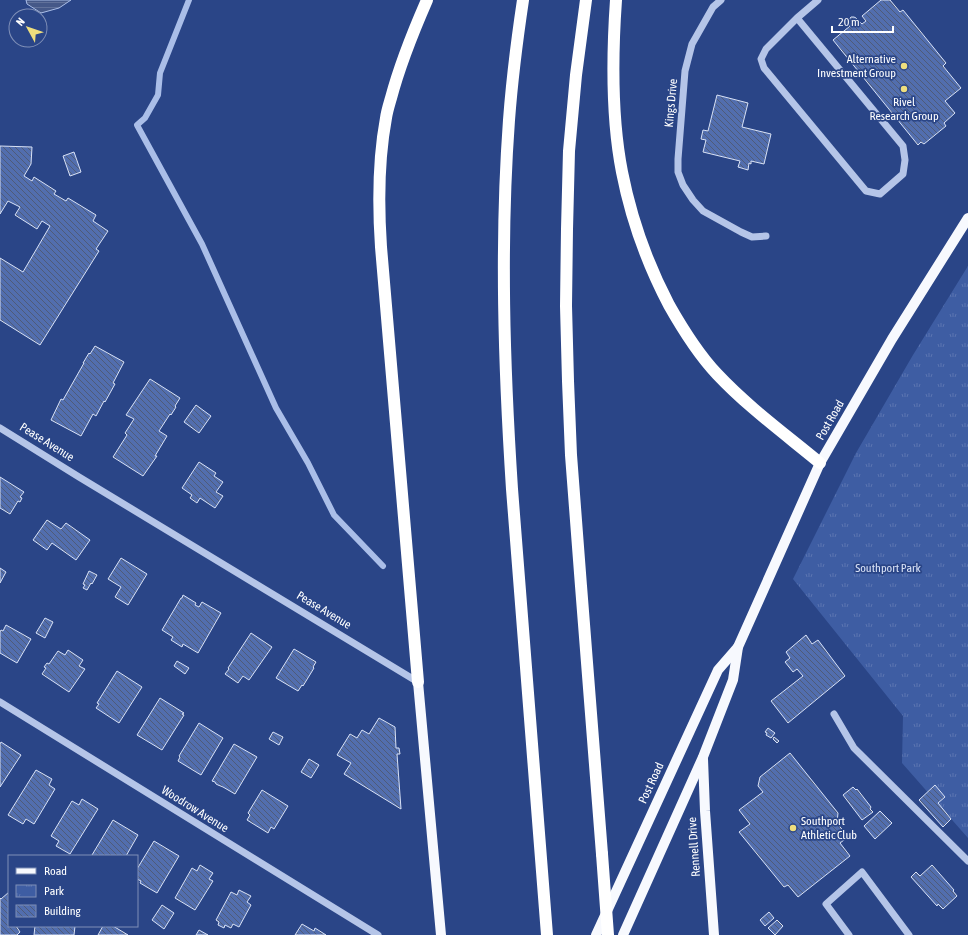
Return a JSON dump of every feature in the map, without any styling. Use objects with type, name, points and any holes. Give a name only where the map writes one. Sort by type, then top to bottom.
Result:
[{"type":"highway","points":[[418,682],[381,247],[379,181],[381,150],[386,117],[397,77],[427,0]]},
{"type":"highway","points":[[523,0],[516,45],[509,119],[505,193],[505,334],[512,489],[547,935]]},
{"type":"highway","points":[[586,0],[576,75],[570,151],[566,306],[571,455],[608,935]]},
{"type":"highway","points":[[616,0],[614,98],[617,136],[628,199],[637,231],[648,261],[677,318],[716,373],[743,400],[820,463]]},
{"type":"main road","name":"Post Road","points":[[623,935],[703,757],[733,680],[738,647],[820,463],[892,339],[968,218]]},
{"type":"main road","name":"Post Road","points":[[596,935],[718,670],[738,647]]},
{"type":"main road","points":[[418,682],[441,935]]},
{"type":"main road","name":"Rennell Drive","points":[[703,757],[705,811],[714,935]]},
{"type":"street","name":"Kings Drive","points":[[721,0],[713,7],[692,44],[685,71],[678,172],[683,185],[693,200],[703,211],[752,237],[766,236]]},
{"type":"street","points":[[797,18],[903,146],[905,160],[903,174],[880,194],[866,190],[764,68],[761,59],[766,49],[797,18],[818,0]]},
{"type":"street","name":"Pease Avenue","points":[[0,428],[418,682]]},
{"type":"street","name":"Woodrow Avenue","points":[[0,702],[378,935]]},
{"type":"street","points":[[834,714],[854,748],[968,861]]},
{"type":"street","points":[[849,935],[826,904],[862,872],[909,935]]},
{"type":"green space","name":"Southport Park","points":[[968,266],[968,838],[902,763],[903,716],[793,579],[856,453],[913,355]]},
{"type":"shaded area","points":[[26,0],[71,0],[59,8],[48,11],[48,8],[33,8],[27,4]]},
{"type":"building","points":[[881,0],[890,0],[900,12],[903,10],[946,63],[943,66],[961,88],[945,101],[955,113],[944,123],[946,126],[924,144],[921,142],[918,145],[833,40],[850,26],[848,21],[851,17],[856,18],[862,24],[866,21],[862,16]]},
{"type":"building","points":[[717,95],[748,103],[742,127],[771,134],[764,164],[751,161],[751,164],[749,163],[748,170],[738,167],[740,161],[703,152],[706,140],[701,139],[703,130],[708,131]]},
{"type":"building","points":[[0,146],[32,147],[31,164],[24,176],[32,181],[34,177],[56,191],[54,194],[66,201],[68,198],[96,215],[93,221],[108,231],[96,249],[99,251],[40,345],[0,320],[0,258],[23,272],[50,226],[42,221],[37,229],[15,215],[20,207],[8,201],[0,214]]},
{"type":"building","points":[[74,152],[81,172],[70,176],[63,156]]},
{"type":"building","points":[[95,346],[124,362],[113,383],[115,384],[105,402],[104,401],[96,416],[93,414],[81,436],[51,420],[61,399],[63,400],[83,363]]},
{"type":"building","points":[[150,379],[180,398],[171,415],[170,414],[159,431],[167,436],[155,456],[157,456],[143,476],[113,457],[127,435],[125,433],[134,419],[126,415]]},
{"type":"building","points":[[196,405],[211,416],[199,433],[184,422]]},
{"type":"building","points":[[199,462],[216,473],[214,476],[223,482],[216,492],[223,496],[215,508],[200,498],[197,503],[190,498],[192,495],[182,488]]},
{"type":"building","points":[[0,477],[24,492],[20,497],[22,498],[20,502],[18,501],[10,514],[0,508]]},
{"type":"building","points":[[47,520],[61,529],[66,523],[90,540],[76,560],[52,543],[47,550],[33,540]]},
{"type":"building","points":[[121,558],[147,574],[128,605],[115,597],[121,587],[108,579]]},
{"type":"building","points":[[0,568],[6,572],[0,583]]},
{"type":"building","points":[[89,571],[97,575],[87,590],[83,588],[85,585],[83,584]]},
{"type":"building","points":[[183,595],[196,603],[195,605],[199,607],[202,602],[221,613],[198,653],[183,644],[182,647],[171,640],[173,637],[162,630]]},
{"type":"building","points":[[45,618],[53,622],[45,638],[36,633]]},
{"type":"building","points":[[6,625],[31,639],[17,663],[0,653],[0,632],[1,630],[3,631]]},
{"type":"building","points":[[251,633],[272,647],[249,680],[243,676],[238,683],[225,674]]},
{"type":"building","points":[[806,635],[812,644],[818,640],[845,676],[788,723],[771,701],[803,676],[797,669],[793,672],[785,662],[790,658],[786,652]]},
{"type":"building","points":[[294,649],[316,662],[303,686],[302,685],[298,691],[276,678]]},
{"type":"building","points":[[68,650],[83,660],[79,666],[85,669],[69,692],[42,674],[46,668],[44,667],[47,663],[49,664],[58,651],[65,655]]},
{"type":"building","points":[[177,661],[189,668],[185,674],[174,666]]},
{"type":"building","points":[[117,671],[142,687],[119,723],[96,708],[99,704],[97,703]]},
{"type":"building","points":[[160,698],[184,713],[182,714],[184,715],[162,750],[137,735]]},
{"type":"building","points":[[379,718],[395,727],[396,748],[399,748],[400,754],[397,754],[401,809],[344,774],[351,763],[337,755],[350,734],[357,738],[362,730],[369,734]]},
{"type":"building","points":[[199,723],[223,738],[201,775],[178,761],[179,756]]},
{"type":"building","points":[[768,728],[775,733],[771,738],[766,735],[767,733],[765,732]]},
{"type":"building","points":[[273,732],[283,737],[279,745],[269,739]]},
{"type":"building","points":[[774,737],[779,741],[777,743],[773,739]]},
{"type":"building","points":[[1,742],[21,755],[0,787],[0,744]]},
{"type":"building","points":[[234,744],[257,757],[235,794],[212,781]]},
{"type":"building","name":"Southport Athletic Club","points":[[790,753],[838,813],[837,823],[848,837],[840,843],[850,856],[798,897],[788,885],[784,887],[739,832],[750,824],[739,810],[763,792],[758,786],[760,777]]},
{"type":"building","points":[[309,759],[319,765],[311,778],[301,772]]},
{"type":"building","points":[[36,770],[52,779],[49,785],[55,789],[34,824],[26,819],[23,824],[8,815]]},
{"type":"building","points":[[935,785],[945,797],[938,803],[951,819],[943,827],[919,800]]},
{"type":"building","points":[[853,787],[856,790],[857,789],[871,807],[870,809],[873,812],[862,820],[843,795]]},
{"type":"building","points":[[262,790],[288,806],[274,829],[271,827],[268,833],[247,820],[250,815],[248,813]]},
{"type":"building","points":[[82,799],[98,809],[70,854],[56,846],[59,841],[51,836],[72,801],[79,805]]},
{"type":"building","points":[[880,811],[892,823],[875,839],[864,826]]},
{"type":"building","points":[[113,820],[138,835],[127,855],[92,855]]},
{"type":"building","points":[[154,841],[179,856],[157,893],[140,883],[141,881],[138,880],[138,867]]},
{"type":"building","points":[[200,865],[213,873],[209,879],[213,881],[195,910],[175,898],[192,868],[197,871]]},
{"type":"building","points":[[932,865],[954,890],[953,891],[957,896],[943,909],[938,904],[937,906],[911,877],[916,872],[920,876]]},
{"type":"building","points":[[239,890],[251,896],[247,902],[251,905],[239,927],[233,924],[231,928],[225,925],[224,928],[218,925],[219,922],[216,920],[231,892],[237,895]]},
{"type":"building","points":[[8,893],[8,927],[17,927],[20,932],[17,935],[0,935],[0,898],[1,899]]},
{"type":"building","points":[[162,905],[174,913],[164,929],[152,920]]},
{"type":"building","points":[[769,912],[774,918],[765,926],[760,920]]},
{"type":"building","points":[[777,920],[783,926],[775,935],[768,928]]},
{"type":"building","points":[[302,924],[314,931],[315,928],[326,935],[295,935]]},
{"type":"building","points":[[35,927],[75,927],[74,935],[34,935]]},
{"type":"building","points":[[102,927],[115,927],[128,935],[98,935]]},
{"type":"building","points":[[199,930],[208,935],[196,935]]},
{"type":"waterway","points":[[189,0],[160,73],[158,95],[145,118],[137,125],[202,244],[276,408],[308,463],[334,515],[383,566]]},
{"type":"place","name":"Alternative Investment Group","points":[[904,66]]},
{"type":"place","name":"Rivel Research Group","points":[[904,89]]},
{"type":"place","name":"Southport Athletic Club","points":[[793,828]]}]
